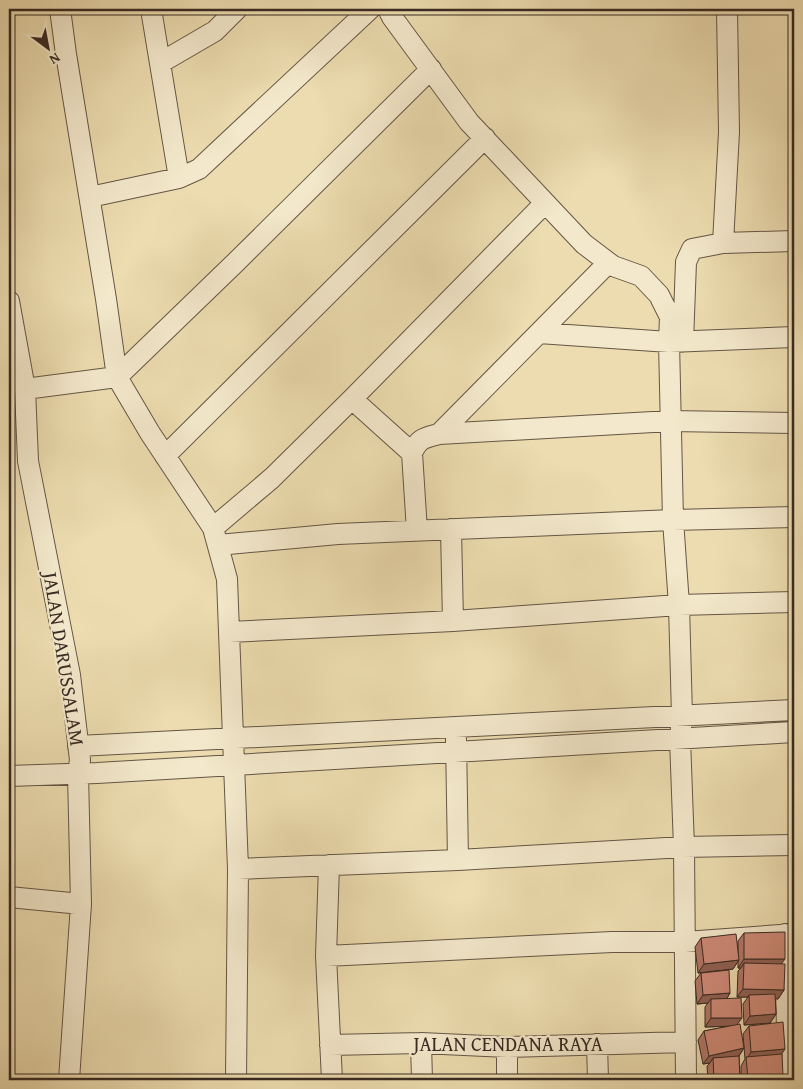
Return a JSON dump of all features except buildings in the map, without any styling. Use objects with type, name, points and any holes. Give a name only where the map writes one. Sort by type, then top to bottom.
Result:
[{"type":"street","points":[[60,9],[105,289],[117,378],[215,537],[227,578],[238,869],[236,1080]]},
{"type":"street","points":[[151,9],[179,178]]},
{"type":"street","points":[[160,64],[215,31],[237,9]]},
{"type":"street","points":[[90,197],[179,178],[199,169],[370,9]]},
{"type":"street","points":[[388,9],[469,122],[545,203],[584,244],[613,266],[641,276],[659,295],[670,317],[676,342]]},
{"type":"street","points":[[723,243],[730,132],[727,9]]},
{"type":"street","points":[[24,389],[117,378],[430,69]]},
{"type":"street","points":[[165,456],[484,138]]},
{"type":"street","points":[[215,537],[545,203]]},
{"type":"street","points":[[686,1080],[684,847],[680,739],[682,716],[679,605],[673,520],[671,421],[676,342],[686,262],[692,249],[723,243],[794,241]]},
{"type":"street","points":[[440,434],[608,263]]},
{"type":"street","name":"JALAN DARUSSALAM","points":[[9,301],[24,389],[28,461],[70,675],[80,760],[78,774],[81,904],[69,1080]]},
{"type":"street","points":[[539,333],[676,342],[794,337]]},
{"type":"street","points":[[352,399],[412,453]]},
{"type":"street","points":[[417,531],[412,453],[417,443],[422,439],[440,434],[671,421],[794,423]]},
{"type":"street","points":[[215,537],[794,517]]},
{"type":"street","points":[[451,529],[453,621]]},
{"type":"street","points":[[229,632],[453,621],[679,605],[794,602]]},
{"type":"street","points":[[78,746],[794,710]]},
{"type":"street","points":[[456,727],[458,860]]},
{"type":"street","points":[[9,776],[78,774],[794,732]]},
{"type":"street","points":[[238,869],[458,860],[684,847],[794,845]]},
{"type":"street","points":[[329,865],[326,956],[332,1080]]},
{"type":"street","points":[[9,897],[81,904]]},
{"type":"street","points":[[326,956],[612,942],[685,942],[789,934],[788,1080]]},
{"type":"street","name":"JALAN CENDANA RAYA","points":[[330,1046],[421,1043],[507,1047],[686,1042]]},
{"type":"street","points":[[421,1043],[422,1080]]},
{"type":"street","points":[[597,1044],[598,1080]]},
{"type":"street","points":[[507,1047],[508,1080]]}]
